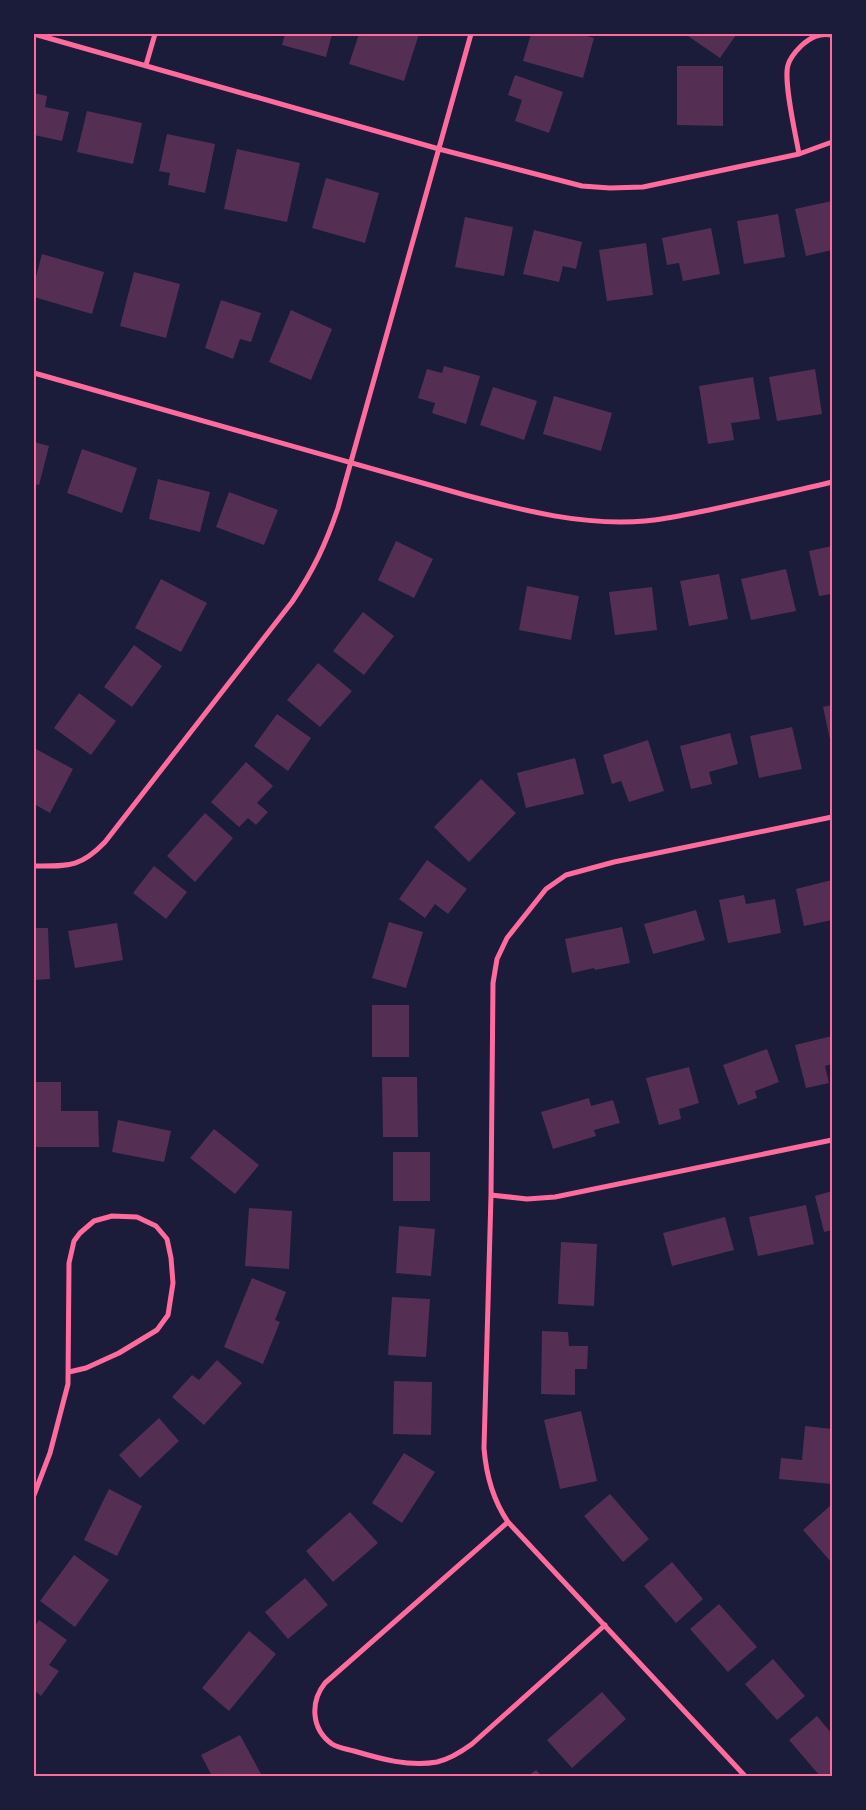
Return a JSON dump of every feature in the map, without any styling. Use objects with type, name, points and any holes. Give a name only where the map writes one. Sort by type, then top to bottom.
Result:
[{"type":"street","points":[[34,34],[439,149],[582,186],[610,188],[643,187],[800,154],[832,142]]},
{"type":"street","points":[[146,65],[155,34]]},
{"type":"street","points":[[34,866],[56,867],[80,862],[89,858],[105,842],[292,602],[328,539],[471,34]]},
{"type":"street","points":[[800,154],[790,102],[788,65],[797,51],[810,39],[822,34],[832,35]]},
{"type":"street","points":[[34,373],[350,464],[516,509],[568,519],[646,521],[832,482]]},
{"type":"street","points":[[745,1776],[508,1522],[492,1490],[485,1465],[484,1448],[495,968],[507,938],[539,896],[558,879],[574,872],[832,817]]},
{"type":"street","points":[[491,1195],[541,1199],[832,1140]]},
{"type":"street","points":[[34,1495],[50,1453],[69,1372],[67,1338],[69,1263],[74,1241],[94,1221],[112,1216],[137,1217],[156,1226],[166,1239],[171,1258],[173,1283],[168,1315],[157,1330],[119,1353],[93,1365],[69,1372]]},
{"type":"street","points":[[508,1522],[325,1683],[316,1698],[314,1707],[316,1723],[327,1739],[334,1745],[343,1748],[399,1762],[439,1762],[450,1758],[472,1744],[605,1625]]},
{"type":"building","points":[[285,34],[332,34],[326,57],[282,45]]},
{"type":"building","points":[[359,34],[419,34],[404,81],[349,64]]},
{"type":"building","points":[[531,34],[580,34],[594,38],[583,78],[523,61]]},
{"type":"building","points":[[685,34],[734,34],[736,35],[720,58]]},
{"type":"building","points":[[677,66],[723,66],[723,126],[677,125]]},
{"type":"building","points":[[515,75],[563,92],[549,133],[515,121],[522,100],[508,95]]},
{"type":"building","points":[[34,93],[47,96],[45,107],[69,112],[62,141],[34,135]]},
{"type":"building","points":[[87,111],[142,123],[133,164],[77,152]]},
{"type":"building","points":[[167,134],[215,144],[205,193],[168,185],[170,173],[159,171]]},
{"type":"building","points":[[237,149],[300,163],[287,222],[224,209]]},
{"type":"building","points":[[326,178],[379,193],[365,243],[312,228]]},
{"type":"building","points":[[832,201],[832,250],[806,256],[795,209]]},
{"type":"building","points":[[778,214],[785,257],[744,264],[737,221]]},
{"type":"building","points":[[465,217],[513,227],[504,276],[455,267]]},
{"type":"building","points":[[711,228],[720,274],[683,281],[679,263],[667,265],[662,238]]},
{"type":"building","points":[[534,230],[582,242],[576,269],[563,266],[559,282],[523,274]]},
{"type":"building","points":[[646,243],[653,295],[607,301],[599,250]]},
{"type":"building","points":[[42,254],[104,272],[92,314],[34,297],[34,284]]},
{"type":"building","points":[[134,272],[180,284],[166,338],[120,326]]},
{"type":"building","points":[[221,300],[261,313],[251,342],[240,339],[233,359],[205,348]]},
{"type":"building","points":[[291,310],[332,329],[311,380],[269,362]]},
{"type":"building","points":[[444,366],[480,376],[466,424],[432,413],[435,403],[418,398],[427,369],[442,373]]},
{"type":"building","points":[[815,369],[822,414],[777,421],[769,377]]},
{"type":"building","points":[[753,377],[760,419],[731,423],[734,440],[708,444],[699,386]]},
{"type":"building","points":[[493,387],[537,401],[524,440],[480,425]]},
{"type":"building","points":[[554,396],[612,413],[601,451],[543,434]]},
{"type":"building","points":[[34,442],[49,446],[39,485],[34,484]]},
{"type":"building","points":[[82,449],[137,468],[122,513],[67,493]]},
{"type":"building","points":[[158,479],[210,492],[200,532],[149,519]]},
{"type":"building","points":[[229,492],[278,510],[264,545],[216,527]]},
{"type":"building","points":[[396,541],[433,559],[414,598],[378,580]]},
{"type":"building","points":[[832,546],[832,594],[819,596],[809,551]]},
{"type":"building","points":[[786,569],[796,611],[751,620],[741,579]]},
{"type":"building","points":[[719,574],[728,619],[689,626],[680,581]]},
{"type":"building","points":[[161,579],[207,603],[181,652],[135,628]]},
{"type":"building","points":[[527,586],[579,596],[571,640],[519,630]]},
{"type":"building","points":[[652,587],[657,630],[615,635],[609,592]]},
{"type":"building","points":[[363,612],[394,636],[364,675],[333,651]]},
{"type":"building","points":[[134,645],[162,666],[132,707],[104,687]]},
{"type":"building","points":[[318,663],[352,691],[320,727],[287,700]]},
{"type":"building","points":[[79,693],[116,721],[91,755],[54,728]]},
{"type":"building","points":[[832,705],[832,744],[831,744],[823,707]]},
{"type":"building","points":[[277,714],[311,738],[288,771],[254,746]]},
{"type":"building","points":[[792,727],[802,769],[759,778],[750,736]]},
{"type":"building","points":[[730,733],[738,764],[709,772],[712,784],[691,789],[680,746]]},
{"type":"building","points":[[648,740],[664,791],[629,802],[621,781],[612,784],[603,755]]},
{"type":"building","points":[[34,748],[73,769],[50,813],[34,804]]},
{"type":"building","points":[[575,758],[584,794],[526,808],[517,773]]},
{"type":"building","points":[[246,762],[273,786],[257,803],[268,812],[256,825],[248,818],[239,827],[211,802]]},
{"type":"building","points":[[481,779],[516,813],[469,862],[434,827]]},
{"type":"building","points":[[205,813],[233,838],[195,882],[167,856]]},
{"type":"building","points":[[427,860],[467,889],[448,914],[435,904],[425,918],[399,899]]},
{"type":"building","points":[[154,866],[187,892],[166,919],[133,893]]},
{"type":"building","points":[[832,880],[832,920],[804,926],[796,889]]},
{"type":"building","points":[[744,895],[746,904],[775,899],[781,933],[728,943],[719,900]]},
{"type":"building","points":[[696,910],[705,940],[653,954],[644,924]]},
{"type":"building","points":[[389,922],[423,932],[406,988],[372,978]]},
{"type":"building","points":[[117,923],[123,960],[75,968],[68,931]]},
{"type":"building","points":[[622,927],[630,963],[572,973],[565,939]]},
{"type":"building","points":[[34,928],[48,928],[50,979],[34,980]]},
{"type":"building","points":[[372,1005],[409,1005],[409,1057],[372,1057]]},
{"type":"building","points":[[832,1036],[832,1064],[825,1066],[829,1083],[806,1088],[795,1045]]},
{"type":"building","points":[[767,1049],[779,1082],[755,1091],[757,1098],[738,1105],[723,1065]]},
{"type":"building","points":[[689,1067],[699,1103],[679,1109],[681,1119],[659,1125],[646,1078]]},
{"type":"building","points":[[382,1077],[417,1077],[418,1137],[383,1137]]},
{"type":"building","points":[[34,1082],[61,1082],[61,1111],[98,1111],[99,1147],[34,1147]]},
{"type":"building","points":[[589,1098],[591,1106],[613,1100],[620,1123],[594,1130],[596,1136],[553,1149],[541,1112]]},
{"type":"building","points":[[118,1120],[171,1131],[164,1162],[112,1152]]},
{"type":"building","points":[[214,1129],[259,1165],[235,1194],[190,1158]]},
{"type":"building","points":[[393,1152],[430,1152],[430,1201],[393,1201]]},
{"type":"building","points":[[832,1191],[832,1230],[824,1232],[815,1196]]},
{"type":"building","points":[[806,1205],[814,1244],[758,1256],[749,1217]]},
{"type":"building","points":[[249,1208],[292,1211],[289,1269],[245,1266]]},
{"type":"building","points":[[725,1217],[734,1250],[672,1266],[663,1233]]},
{"type":"building","points":[[399,1226],[435,1229],[431,1276],[396,1273]]},
{"type":"building","points":[[561,1242],[597,1244],[594,1306],[558,1304]]},
{"type":"building","points":[[252,1278],[286,1292],[275,1320],[280,1322],[263,1364],[224,1347]]},
{"type":"building","points":[[392,1297],[430,1299],[426,1357],[388,1355]]},
{"type":"building","points":[[542,1331],[568,1332],[569,1346],[588,1346],[587,1369],[575,1369],[575,1395],[541,1394]]},
{"type":"building","points":[[217,1360],[242,1383],[204,1425],[172,1397],[192,1375],[199,1380]]},
{"type":"building","points":[[394,1381],[432,1382],[431,1435],[393,1434]]},
{"type":"building","points":[[581,1411],[597,1481],[560,1489],[544,1420]]},
{"type":"building","points":[[159,1418],[179,1441],[140,1478],[119,1455]]},
{"type":"building","points":[[805,1426],[832,1429],[832,1484],[779,1479],[781,1458],[802,1460]]},
{"type":"building","points":[[404,1453],[435,1472],[402,1523],[372,1503]]},
{"type":"building","points":[[109,1489],[142,1506],[117,1556],[84,1540]]},
{"type":"building","points":[[610,1494],[649,1539],[623,1562],[584,1516]]},
{"type":"building","points":[[832,1506],[832,1563],[803,1530]]},
{"type":"building","points":[[350,1512],[378,1543],[333,1582],[306,1551]]},
{"type":"building","points":[[74,1555],[109,1580],[75,1627],[40,1601]]},
{"type":"building","points":[[672,1562],[703,1599],[676,1623],[644,1586]]},
{"type":"building","points":[[305,1578],[328,1605],[288,1639],[265,1612]]},
{"type":"building","points":[[719,1604],[757,1647],[728,1672],[690,1629]]},
{"type":"building","points":[[39,1620],[67,1640],[49,1665],[59,1671],[41,1696],[34,1690],[34,1627]]},
{"type":"building","points":[[249,1631],[276,1654],[229,1711],[202,1688]]},
{"type":"building","points":[[773,1659],[805,1696],[777,1720],[745,1684]]},
{"type":"building","points":[[602,1692],[626,1719],[572,1768],[547,1740]]},
{"type":"building","points":[[817,1716],[832,1734],[832,1776],[820,1776],[789,1740]]},
{"type":"building","points":[[240,1735],[262,1776],[212,1776],[201,1755]]},
{"type":"building","points":[[536,1770],[542,1776],[528,1776]]}]
